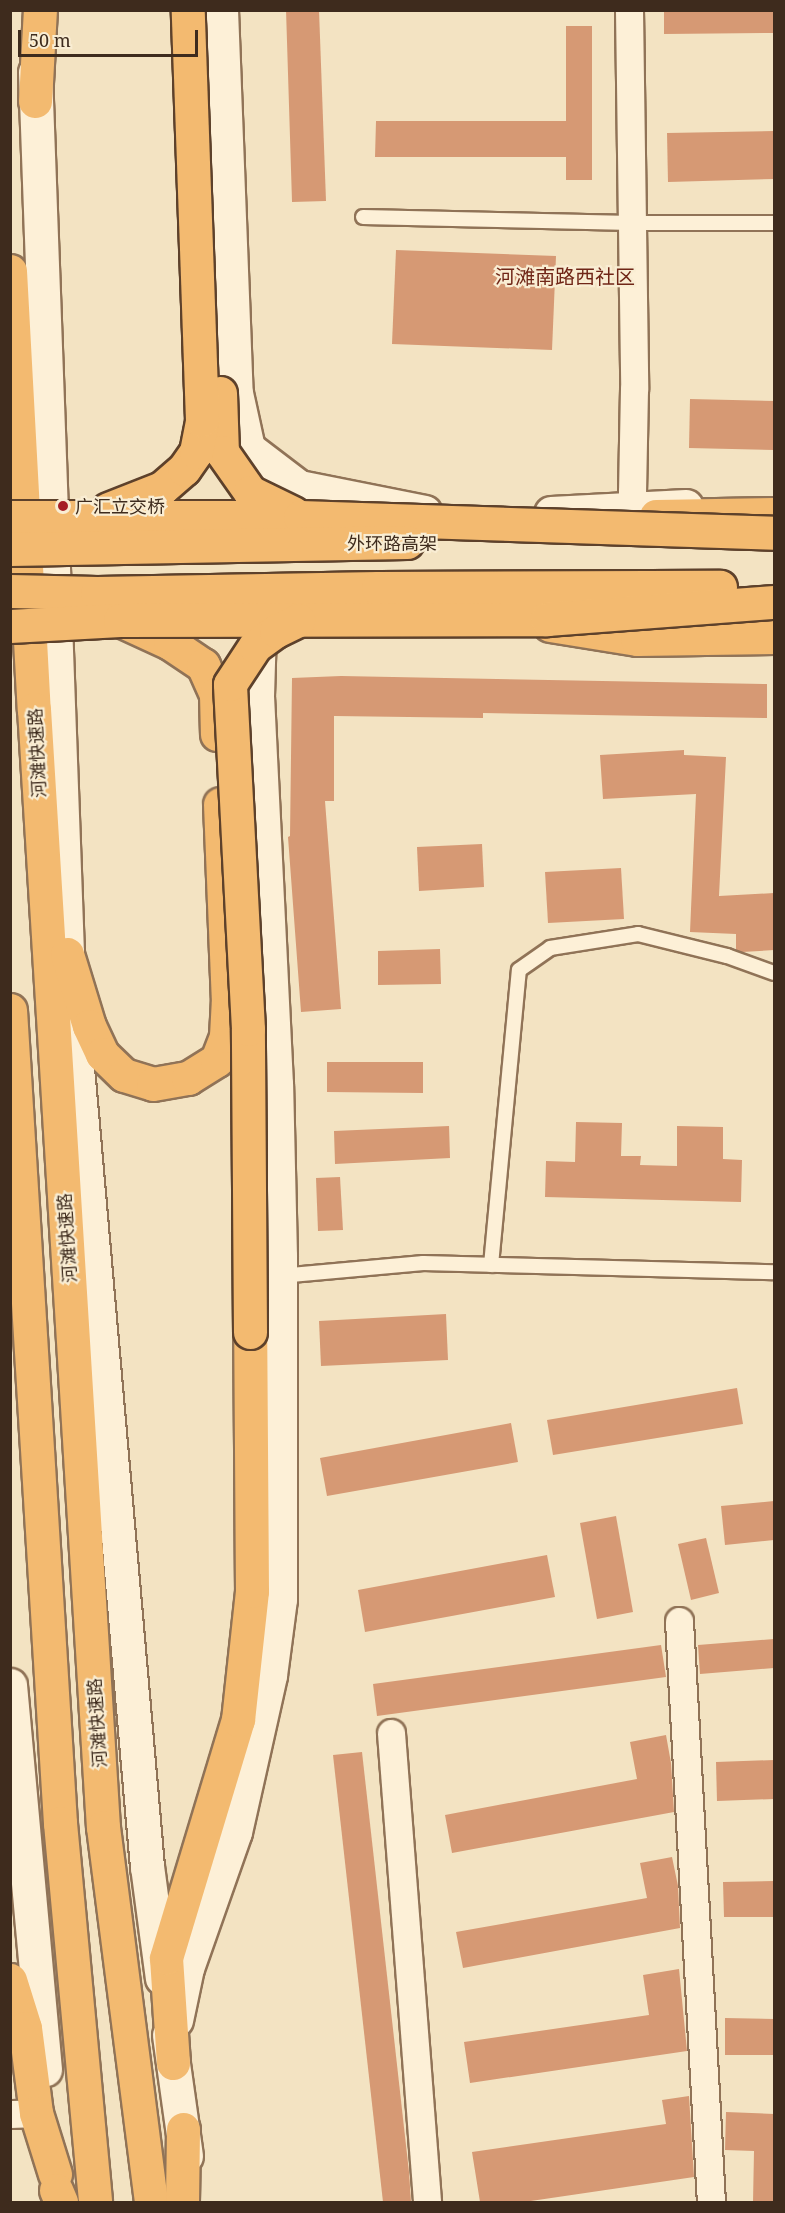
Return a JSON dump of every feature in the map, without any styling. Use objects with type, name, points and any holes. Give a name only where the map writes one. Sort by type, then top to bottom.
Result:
[{"type":"highway","points":[[34,101],[40,10]]},
{"type":"highway","points":[[90,516],[162,488],[183,469],[196,452],[202,420],[188,10]]},
{"type":"highway","points":[[207,10],[222,452],[250,492],[300,517]]},
{"type":"highway","name":"河滩快速路","points":[[10,272],[34,710],[103,1827],[151,2202]]},
{"type":"highway","points":[[564,528],[672,514],[774,514]]},
{"type":"highway","points":[[10,518],[300,517],[564,528],[774,533]]},
{"type":"highway","name":"外环路高架","points":[[10,549],[388,542],[774,546]]},
{"type":"highway","points":[[10,591],[97,593],[378,588],[774,587]]},
{"type":"highway","points":[[10,626],[120,620],[547,619],[774,603]]},
{"type":"highway","points":[[172,2052],[166,1958],[191,1882],[239,1708],[252,1591],[248,1029],[230,684],[255,646],[276,631],[300,619]]},
{"type":"highway","points":[[512,619],[637,639],[774,637]]},
{"type":"highway","points":[[67,954],[89,1026],[102,1054],[124,1076],[153,1084],[188,1078],[217,1059],[226,1036],[228,1003],[216,694],[203,665],[170,644],[120,620]]},
{"type":"highway","points":[[10,1010],[60,1823],[95,2202]]},
{"type":"highway","points":[[10,1980],[15,2006],[25,2028],[23,2114],[57,2192]]},
{"type":"highway","points":[[182,2202],[183,2129]]},
{"type":"street","points":[[35,10],[34,101],[67,954],[147,1866],[192,2202]]},
{"type":"street","points":[[221,10],[236,393],[248,448],[299,487],[439,514]]},
{"type":"street","points":[[629,10],[632,492],[635,508]]},
{"type":"street","points":[[49,473],[73,499],[89,506],[209,502],[473,517],[635,508],[774,505]]},
{"type":"street","points":[[55,627],[82,610],[312,609],[774,616]]},
{"type":"street","points":[[172,2052],[187,1968],[235,1833],[270,1675],[280,1599],[280,1276],[276,1084],[257,696],[260,611]]},
{"type":"street","points":[[680,1621],[711,2202]]},
{"type":"street","points":[[10,1685],[57,2192]]},
{"type":"street","points":[[391,1733],[427,2202]]},
{"type":"lane","points":[[363,217],[632,224],[774,223]]},
{"type":"lane","points":[[491,1265],[519,970],[550,948],[638,934],[727,956],[774,973]]},
{"type":"lane","points":[[280,1276],[423,1263],[774,1272]]},
{"type":"building","points":[[286,10],[319,10],[326,201],[292,202]]},
{"type":"building","points":[[664,10],[774,10],[774,33],[664,34]]},
{"type":"building","points":[[566,26],[592,26],[592,180],[566,180],[566,157],[375,157],[376,121],[566,121]]},
{"type":"building","points":[[774,131],[774,179],[668,182],[667,133]]},
{"type":"building","points":[[396,250],[556,256],[552,350],[392,344]]},
{"type":"building","points":[[690,399],[774,401],[774,450],[689,448]]},
{"type":"building","points":[[341,676],[767,684],[767,718],[483,713],[483,718],[334,716],[334,801],[325,801],[341,1009],[301,1012],[288,837],[290,836],[292,678]]},
{"type":"building","points":[[684,750],[684,755],[726,757],[719,896],[774,893],[774,950],[742,952],[736,950],[736,934],[690,932],[696,794],[603,799],[600,755]]},
{"type":"building","points":[[482,844],[484,887],[419,891],[417,847]]},
{"type":"building","points":[[621,868],[624,919],[548,923],[545,872]]},
{"type":"building","points":[[440,949],[441,984],[378,985],[378,951]]},
{"type":"building","points":[[327,1062],[423,1062],[423,1093],[327,1092]]},
{"type":"building","points":[[576,1122],[622,1123],[621,1156],[641,1156],[640,1165],[677,1166],[677,1126],[723,1127],[723,1159],[742,1160],[741,1202],[545,1197],[546,1161],[575,1162]]},
{"type":"building","points":[[449,1126],[450,1158],[335,1164],[334,1131]]},
{"type":"building","points":[[340,1177],[343,1230],[318,1231],[316,1178]]},
{"type":"building","points":[[446,1314],[448,1360],[321,1366],[319,1321]]},
{"type":"building","points":[[737,1388],[743,1424],[553,1455],[547,1420]]},
{"type":"building","points":[[511,1423],[518,1462],[327,1496],[320,1458]]},
{"type":"building","points":[[774,1501],[774,1540],[725,1545],[721,1506]]},
{"type":"building","points":[[616,1516],[633,1612],[597,1619],[580,1523]]},
{"type":"building","points":[[706,1538],[719,1593],[691,1600],[678,1544]]},
{"type":"building","points":[[547,1555],[555,1597],[365,1632],[358,1590]]},
{"type":"building","points":[[774,1639],[774,1668],[700,1674],[698,1645]]},
{"type":"building","points":[[661,1645],[666,1677],[377,1716],[373,1684]]},
{"type":"building","points":[[666,1735],[671,1763],[674,1812],[452,1853],[445,1815],[637,1779],[630,1742]]},
{"type":"building","points":[[362,1752],[411,2202],[383,2202],[333,1755]]},
{"type":"building","points":[[774,1760],[774,1799],[717,1801],[716,1762]]},
{"type":"building","points":[[672,1857],[678,1886],[680,1928],[463,1968],[456,1932],[647,1898],[640,1863]]},
{"type":"building","points":[[774,1881],[774,1917],[724,1917],[723,1882]]},
{"type":"building","points":[[679,1969],[687,2051],[470,2083],[464,2042],[649,2015],[643,1975]]},
{"type":"building","points":[[725,2018],[774,2019],[774,2055],[725,2055]]},
{"type":"building","points":[[689,2096],[694,2177],[524,2202],[480,2202],[472,2152],[666,2124],[662,2100]]},
{"type":"building","points":[[726,2112],[774,2114],[774,2202],[753,2202],[754,2151],[725,2150]]},
{"type":"place","name":"广汇立交桥","points":[[63,506]]},
{"type":"district","name":"河滩南路西社区","points":[[565,276]]}]
